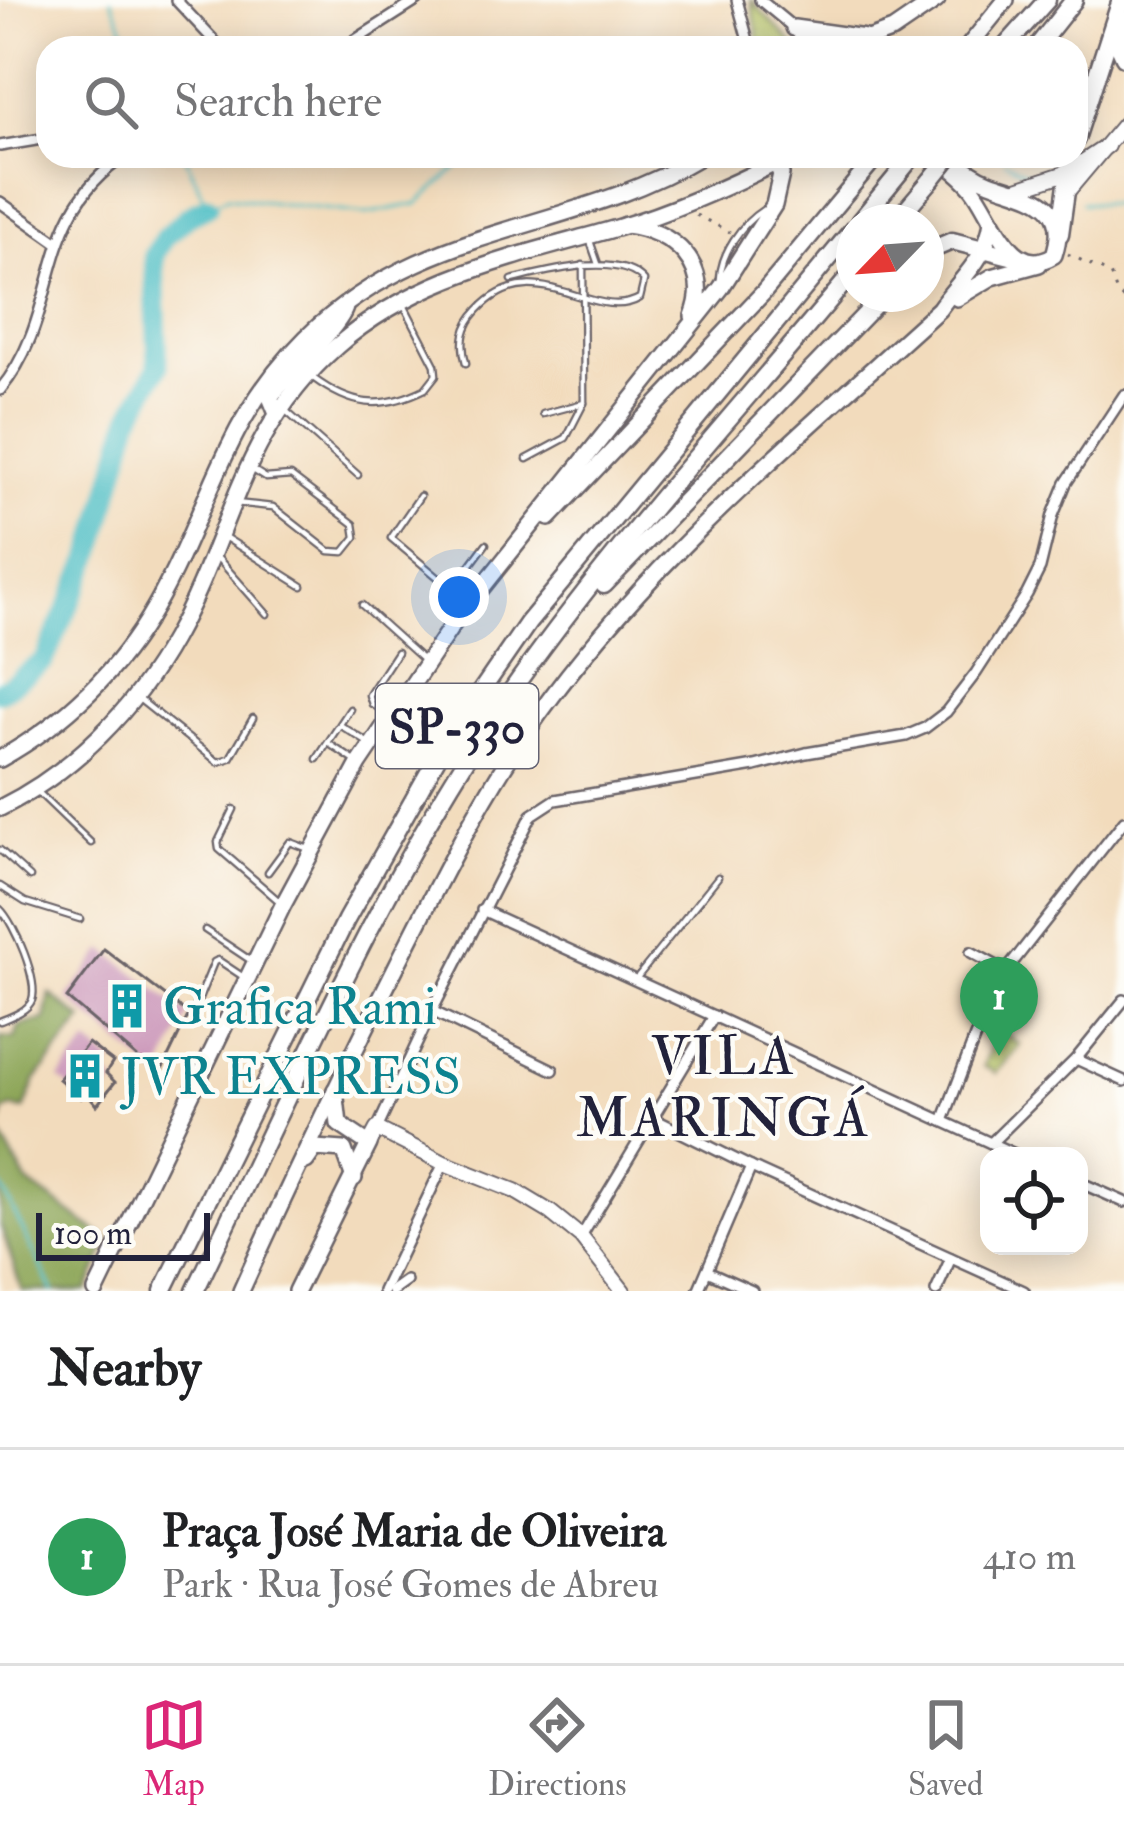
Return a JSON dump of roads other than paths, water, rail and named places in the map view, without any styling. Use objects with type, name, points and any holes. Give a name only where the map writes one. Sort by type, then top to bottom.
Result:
[{"type":"highway","points":[[1015,36],[1047,0]]},
{"type":"highway","points":[[1046,36],[1074,0]]},
{"type":"highway","points":[[1121,0],[1118,38],[1124,57]]},
{"type":"highway","points":[[1088,102],[1121,0]]},
{"type":"highway","name":"SP-330","points":[[874,204],[904,168]]},
{"type":"highway","points":[[910,204],[940,168]]},
{"type":"highway","points":[[1053,249],[1069,168]]},
{"type":"highway","points":[[944,244],[952,241],[1022,260]]},
{"type":"highway","name":"SP-330","points":[[163,1291],[346,920],[446,742],[542,604],[836,249]]},
{"type":"highway","name":"SP-330","points":[[195,1291],[369,932],[422,834],[518,681],[621,548],[836,292]]},
{"type":"highway","points":[[568,618],[632,559],[868,312]]},
{"type":"main road","points":[[878,36],[938,0]]},
{"type":"main road","points":[[977,36],[1006,0]]},
{"type":"main road","points":[[794,28],[831,36]]},
{"type":"main road","points":[[1066,194],[1124,124]]},
{"type":"main road","points":[[1088,155],[1107,146]]},
{"type":"main road","points":[[0,759],[73,709],[142,628],[171,575],[234,430],[287,358],[345,304],[433,254],[609,198],[671,168]]},
{"type":"main road","points":[[0,808],[35,788],[99,738],[135,695],[174,638],[247,466],[280,411],[336,347],[402,301],[448,278],[626,225],[758,168]]},
{"type":"main road","points":[[507,561],[721,288],[774,205],[780,168]]},
{"type":"main road","points":[[96,1291],[311,851],[371,744],[426,662],[507,561],[763,293],[867,168]]},
{"type":"main road","points":[[950,168],[969,184],[1022,260],[1053,249]]},
{"type":"main road","points":[[967,168],[985,181],[1048,206],[1053,249]]},
{"type":"main road","points":[[1014,190],[1061,168]]},
{"type":"main road","points":[[944,304],[970,275],[992,220]]},
{"type":"main road","points":[[626,225],[659,232],[690,260],[700,286],[687,331]]},
{"type":"main road","points":[[944,306],[992,278],[1027,270],[1053,249]]},
{"type":"main road","points":[[280,411],[270,397],[304,356],[339,325],[345,304]]},
{"type":"main road","points":[[241,1291],[466,828],[522,738],[672,554],[936,312]]},
{"type":"main road","points":[[217,536],[208,502],[239,438],[234,430]]},
{"type":"main road","points":[[335,1090],[336,1118],[344,1131]]},
{"type":"main road","points":[[286,1191],[326,1132],[373,1137],[515,1191],[550,1212],[580,1237],[623,1291]]},
{"type":"main road","points":[[296,1291],[373,1137]]},
{"type":"main road","points":[[315,1148],[344,1150],[354,1178]]},
{"type":"street","points":[[176,0],[210,36]]},
{"type":"street","points":[[362,36],[418,0]]},
{"type":"street","points":[[737,0],[746,36]]},
{"type":"street","points":[[760,0],[799,36]]},
{"type":"street","points":[[0,146],[36,141]]},
{"type":"street","points":[[0,390],[13,375],[42,306],[58,243],[82,192],[111,168]]},
{"type":"street","points":[[0,202],[58,243]]},
{"type":"street","points":[[0,365],[13,375]]},
{"type":"street","points":[[373,1137],[532,815],[555,800],[890,740],[925,728],[946,712],[976,673],[1027,594],[1066,484],[1124,395]]},
{"type":"street","points":[[943,1121],[1006,971],[1124,821]]},
{"type":"street","points":[[482,910],[1000,1147]]},
{"type":"street","points":[[971,952],[1006,971]]},
{"type":"street","points":[[991,1143],[1076,1059],[1124,1000]]},
{"type":"street","points":[[432,1011],[553,1070]]},
{"type":"street","points":[[580,1237],[714,1016]]},
{"type":"street","points":[[1076,1059],[1124,1082]]},
{"type":"street","points":[[650,1117],[1024,1291]]},
{"type":"street","points":[[383,1291],[443,1163]]},
{"type":"street","points":[[698,1291],[751,1167]]},
{"type":"street","points":[[1088,1186],[1124,1202]]},
{"type":"street","points":[[936,1291],[951,1258]]},
{"type":"street","points":[[707,1271],[752,1291]]},
{"type":"street","points":[[392,1291],[406,1281]]},
{"type":"lane","points":[[721,288],[721,268],[737,236],[755,214],[774,205]]},
{"type":"lane","points":[[588,236],[599,267]]},
{"type":"lane","points":[[505,259],[513,284]]},
{"type":"lane","points":[[466,363],[462,338],[475,313],[513,284],[583,265],[640,275],[644,281],[640,298],[632,303],[581,298],[550,286],[513,284]]},
{"type":"lane","points":[[527,459],[566,438],[584,403],[583,265]]},
{"type":"lane","points":[[308,375],[358,403],[424,389],[436,375],[435,365],[402,301]]},
{"type":"lane","points":[[543,414],[584,403]]},
{"type":"lane","points":[[280,411],[358,476]]},
{"type":"lane","points":[[230,503],[273,507],[328,551],[344,552],[356,538],[354,524],[298,480],[287,475],[266,478],[247,466]]},
{"type":"lane","points":[[421,496],[391,538],[469,604]]},
{"type":"lane","points":[[217,536],[302,586]]},
{"type":"lane","points":[[217,536],[267,614]]},
{"type":"lane","points":[[452,590],[486,544]]},
{"type":"lane","points":[[362,605],[426,662]]},
{"type":"lane","points":[[390,715],[372,704],[369,695],[397,652]]},
{"type":"lane","points":[[135,695],[218,761],[230,758],[253,718]]},
{"type":"lane","points":[[317,759],[350,710]]},
{"type":"lane","points":[[340,725],[371,744]]},
{"type":"lane","points":[[328,743],[359,764]]},
{"type":"lane","points":[[35,788],[91,843]]},
{"type":"lane","points":[[234,809],[219,849],[283,905]]},
{"type":"lane","points":[[268,872],[290,842],[311,851]]},
{"type":"lane","points":[[0,850],[30,877]]},
{"type":"lane","points":[[635,980],[718,877]]},
{"type":"lane","points":[[0,886],[26,902],[80,919]]},
{"type":"lane","points":[[0,909],[17,932],[34,992],[28,1006],[0,1021]]},
{"type":"lane","points":[[205,930],[251,971]]},
{"type":"lane","points":[[196,1006],[214,962],[251,971]]},
{"type":"waterway","points":[[111,0],[128,36]]},
{"type":"waterway","points":[[191,168],[208,206],[227,197],[365,214],[417,204],[457,168]]},
{"type":"waterway","points":[[1018,168],[1036,178]]},
{"type":"waterway","points":[[1082,203],[1124,204]]},
{"type":"waterway","points":[[0,692],[44,661],[94,550],[130,419],[158,367],[154,255],[188,216],[208,206]]},
{"type":"waterway","points":[[0,1184],[53,1291]]},
{"type":"place","name":"Grafica Rami","points":[[127,1006]]},
{"type":"place","name":"Praça José Maria de Oliveira","points":[[999,1056]]},
{"type":"place","name":"JVR EXPRESS","points":[[85,1076]]},
{"type":"district","name":"VILA MARINGÁ","points":[[724,1086]]}]
